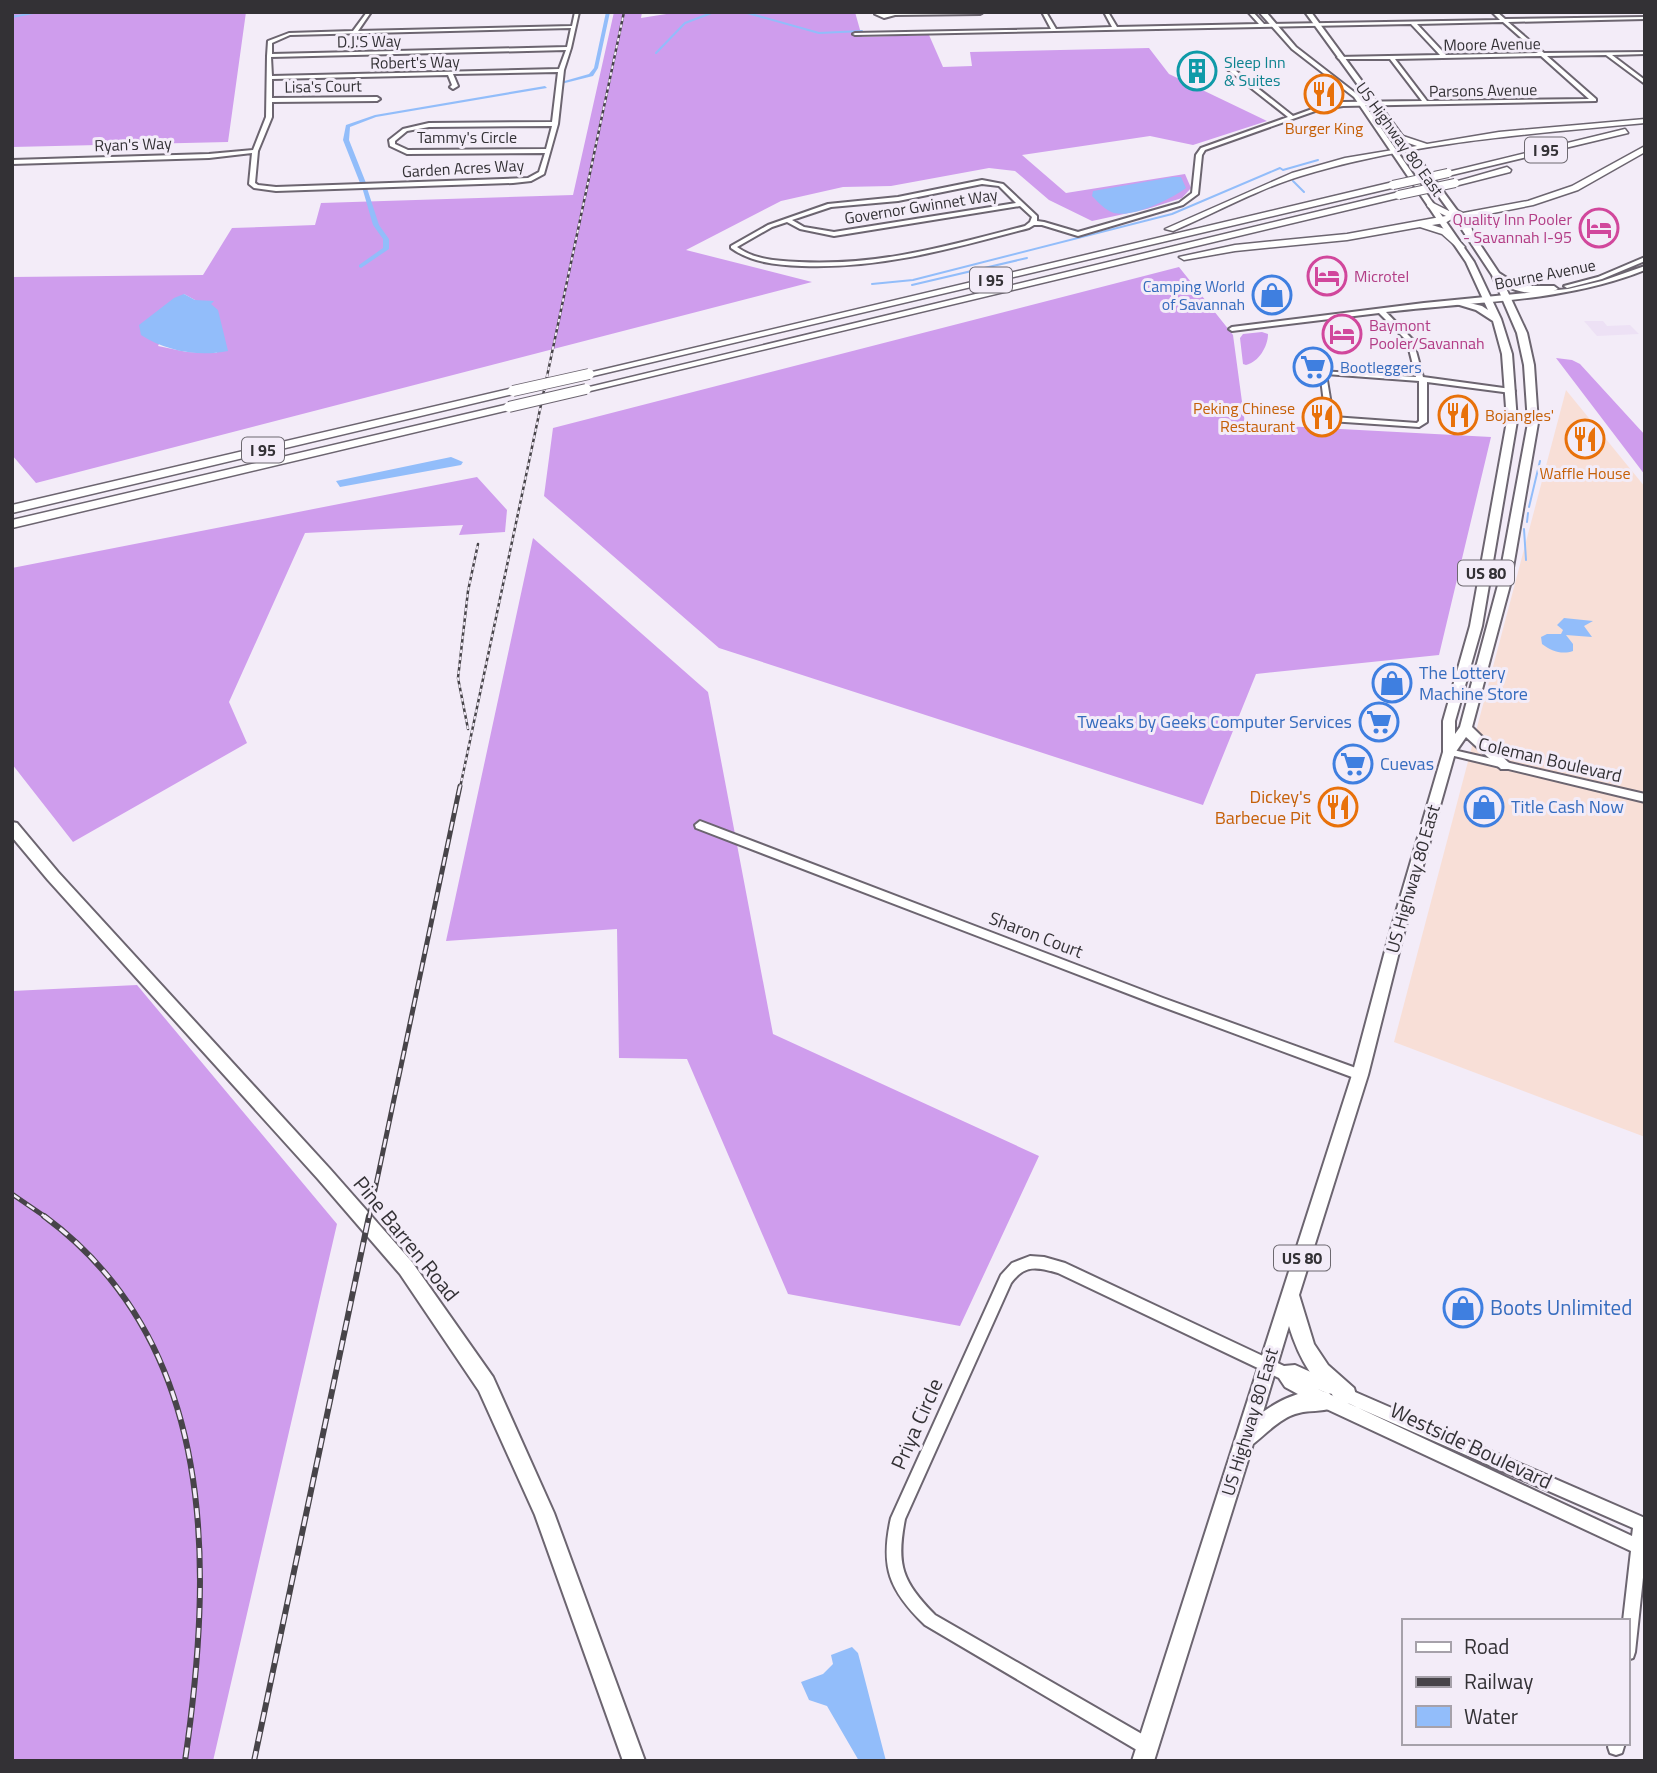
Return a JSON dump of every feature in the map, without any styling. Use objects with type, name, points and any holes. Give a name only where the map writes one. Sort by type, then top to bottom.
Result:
[{"type":"highway","points":[[989,280],[1161,232],[1321,166],[1440,143],[1527,131],[1645,121]]},
{"type":"highway","name":"I 95","points":[[12,509],[1645,127]]},
{"type":"highway","points":[[1397,136],[1414,144],[1440,143]]},
{"type":"highway","points":[[1604,147],[1631,140]]},
{"type":"highway","points":[[1431,205],[1454,214],[1482,213],[1530,203],[1574,188],[1645,148]]},
{"type":"highway","name":"I 95","points":[[12,524],[1522,166]]},
{"type":"highway","points":[[1471,236],[1465,221],[1482,213]]},
{"type":"highway","points":[[1030,283],[1235,248],[1347,237],[1443,221],[1454,214]]},
{"type":"highway","points":[[1414,226],[1438,229],[1461,247]]},
{"type":"main road","name":"US Highway 80 East","points":[[1262,12],[1305,56],[1346,87],[1361,104],[1461,247],[1513,312],[1522,333],[1529,372],[1533,424],[1528,463],[1504,585],[1466,728]]},
{"type":"main road","name":"US Highway 80 East","points":[[1146,1754],[1245,1438],[1276,1370],[1290,1293],[1360,1074],[1449,752],[1449,721],[1468,660],[1498,509],[1512,421],[1507,355],[1498,320],[1500,297],[1496,275],[1471,236],[1308,12]]},
{"type":"main road","points":[[1305,56],[1316,62],[1330,64],[1338,62],[1339,58]]},
{"type":"main road","points":[[1452,234],[1477,259],[1500,297],[1529,372]]},
{"type":"main road","points":[[1496,275],[1522,290],[1554,289]]},
{"type":"main road","points":[[1513,312],[1525,301],[1539,297]]},
{"type":"main road","points":[[1457,303],[1479,308],[1498,320]]},
{"type":"main road","points":[[1466,728],[1481,747],[1497,756],[1506,766]]},
{"type":"main road","name":"US 80","points":[[1449,752],[1466,728]]},
{"type":"main road","name":"Pine Barren Road","points":[[12,827],[98,927],[324,1174],[406,1268],[486,1384],[544,1513],[634,1761]]},
{"type":"main road","points":[[1290,1293],[1309,1357],[1321,1374],[1347,1395]]},
{"type":"main road","points":[[1245,1438],[1291,1404],[1307,1400],[1325,1401]]},
{"type":"street","points":[[355,32],[369,12]]},
{"type":"street","name":"Garden Acres Way","points":[[255,151],[252,184],[256,187],[276,189],[529,180],[542,173],[555,124],[561,70],[577,12]]},
{"type":"street","points":[[894,14],[980,12],[988,30]]},
{"type":"street","points":[[1044,12],[1054,30]]},
{"type":"street","points":[[1106,12],[1115,28]]},
{"type":"street","points":[[1250,12],[1262,25]]},
{"type":"street","points":[[1494,12],[1543,55]]},
{"type":"street","points":[[1585,12],[1593,19]]},
{"type":"street","points":[[855,34],[1645,18]]},
{"type":"street","points":[[1412,22],[1445,57]]},
{"type":"street","points":[[255,151],[269,117],[270,42],[281,35],[573,27]]},
{"type":"street","name":"D.J.'S Way","points":[[270,55],[569,48]]},
{"type":"street","name":"Moore Avenue","points":[[1339,58],[1645,53]]},
{"type":"street","points":[[1608,54],[1645,83]]},
{"type":"street","name":"Parsons Avenue","points":[[1035,224],[1074,233],[1111,226],[1181,204],[1195,194],[1199,155],[1203,149],[1331,106],[1594,100],[1543,55]]},
{"type":"street","points":[[1391,57],[1426,103]]},
{"type":"street","points":[[1229,68],[1293,118]]},
{"type":"street","name":"Robert's Way","points":[[270,78],[561,70]]},
{"type":"street","points":[[450,74],[455,86],[453,87]]},
{"type":"street","name":"Lisa's Court","points":[[270,100],[377,99]]},
{"type":"street","name":"Tammy's Circle","points":[[548,151],[407,152],[392,145],[392,140],[404,130],[428,125],[555,124]]},
{"type":"street","name":"Ryan's Way","points":[[12,162],[206,156],[255,151]]},
{"type":"street","points":[[982,183],[1001,185],[1035,216],[1035,224],[1014,231],[879,261],[784,264],[742,255],[733,247],[787,220],[842,202],[898,199],[982,183]]},
{"type":"street","name":"Governor Gwinnet Way","points":[[787,220],[802,228],[834,234],[1020,204]]},
{"type":"street","name":"Bourne Avenue","points":[[1500,297],[1554,289],[1600,278],[1645,259]]},
{"type":"street","name":"Bourne Avenue","points":[[1500,297],[1539,297],[1588,289],[1645,268]]},
{"type":"street","points":[[1232,329],[1500,297]]},
{"type":"street","points":[[1382,312],[1410,340],[1421,379],[1423,422],[1419,425],[1330,419],[1322,372],[1421,379],[1511,391]]},
{"type":"street","name":"Coleman Boulevard","points":[[1449,752],[1645,799]]},
{"type":"street","name":"Sharon Court","points":[[700,825],[1158,1001],[1360,1074]]},
{"type":"street","name":"Priya Circle","points":[[1146,1754],[930,1620],[904,1593],[895,1575],[892,1557],[898,1518],[1006,1279],[1019,1265],[1037,1261],[1060,1267],[1276,1370]]},
{"type":"street","name":"Westside Boulevard","points":[[1276,1370],[1295,1372],[1643,1525]]},
{"type":"street","name":"Westside Boulevard","points":[[1276,1370],[1290,1382],[1325,1401],[1642,1548]]},
{"type":"street","points":[[1629,1638],[1643,1525]]},
{"type":"shaded area","points":[[12,12],[246,12],[228,142],[12,147]]},
{"type":"shaded area","points":[[614,12],[642,12],[641,18],[679,12],[855,12],[862,37],[929,35],[943,67],[972,66],[970,52],[1149,48],[1169,74],[1267,121],[1193,145],[1150,136],[1022,155],[1066,193],[1185,174],[1191,188],[1182,198],[1147,209],[1092,221],[1049,200],[1015,171],[989,168],[891,186],[843,187],[781,201],[686,250],[812,282],[36,483],[12,455],[12,277],[203,275],[232,228],[315,225],[321,203],[573,195]],"holes":[[[184,294],[195,300],[217,353],[187,352],[158,346]]]},
{"type":"shaded area","points":[[1179,267],[1233,335],[1245,424],[1491,437],[1439,655],[1256,674],[1203,805],[719,648],[544,496],[553,428]]},
{"type":"shaded area","points":[[1584,321],[1603,321],[1607,326],[1630,325],[1639,334],[1597,336]]},
{"type":"shaded area","points":[[1243,334],[1268,334],[1262,353],[1255,361],[1243,364],[1240,338]]},
{"type":"shaded area","points":[[1556,358],[1580,364],[1645,435],[1645,475]]},
{"type":"shaded area","points":[[1566,390],[1645,487],[1645,1137],[1394,1042]]},
{"type":"shaded area","points":[[477,477],[507,510],[505,532],[459,535],[463,525],[305,533],[229,702],[247,743],[73,842],[12,764],[12,568]]},
{"type":"shaded area","points":[[533,538],[708,692],[773,1034],[1039,1156],[960,1326],[788,1294],[687,1059],[619,1058],[617,929],[446,941]]},
{"type":"shaded area","points":[[137,985],[337,1224],[213,1761],[12,1761],[12,991]]},
{"type":"water","points":[[1181,177],[1186,188],[1162,202],[1131,213],[1111,212],[1092,196],[1093,191]]},
{"type":"water","points":[[184,294],[195,300],[214,301],[211,304],[218,310],[228,351],[194,353],[172,349],[141,335],[139,325],[174,298]]},
{"type":"water","points":[[451,457],[463,462],[461,465],[340,487],[336,481]]},
{"type":"water","points":[[1564,618],[1593,621],[1584,626],[1592,637],[1566,635],[1573,644],[1573,651],[1565,653],[1542,644],[1541,637],[1561,634],[1563,630],[1557,625]]},
{"type":"water","points":[[852,1647],[858,1653],[886,1761],[859,1761],[827,1706],[809,1700],[801,1682],[823,1674],[833,1664],[831,1655]]},
{"type":"waterway","points":[[12,17],[42,12]]},
{"type":"waterway","points":[[563,83],[591,75],[596,68],[608,12]]},
{"type":"waterway","points":[[656,53],[685,23],[714,12]]},
{"type":"waterway","points":[[744,12],[819,33],[862,31]]},
{"type":"waterway","points":[[363,183],[346,140],[348,126],[375,116],[545,87]]},
{"type":"waterway","points":[[872,284],[913,280],[1172,214],[1280,168],[1283,170],[1318,160]]},
{"type":"waterway","points":[[1293,181],[1304,192]]},
{"type":"waterway","points":[[361,266],[386,249],[386,239],[376,225],[364,188]]},
{"type":"waterway","points":[[912,285],[1027,258]]},
{"type":"waterway","points":[[1529,507],[1540,461]]},
{"type":"waterway","points":[[1527,522],[1528,513]]},
{"type":"waterway","points":[[1524,529],[1526,560]]},
{"type":"railway","points":[[460,788],[624,12]]},
{"type":"railway","points":[[468,729],[458,678],[468,591],[478,544]]},
{"type":"railway","points":[[369,1218],[460,786]]},
{"type":"railway","points":[[12,1194],[47,1218]]},
{"type":"railway","points":[[44,1216],[101,1269],[144,1328],[173,1394],[191,1464],[199,1538],[199,1613],[185,1761]]},
{"type":"railway","points":[[254,1761],[369,1216]]},
{"type":"place","name":"Sleep Inn & Suites","points":[[1197,71]]},
{"type":"place","name":"Burger King","points":[[1324,94]]},
{"type":"place","name":"Quality Inn Pooler - Savannah I-95","points":[[1599,228]]},
{"type":"place","name":"Microtel","points":[[1327,276]]},
{"type":"place","name":"Camping World of Savannah","points":[[1272,295]]},
{"type":"place","name":"Baymont Pooler/Savannah","points":[[1342,334]]},
{"type":"place","name":"Bootleggers","points":[[1313,367]]},
{"type":"place","name":"Bojangles'","points":[[1458,415]]},
{"type":"place","name":"Peking Chinese Restaurant","points":[[1322,417]]},
{"type":"place","name":"Waffle House","points":[[1585,439]]},
{"type":"place","name":"The Lottery Machine Store","points":[[1392,683]]},
{"type":"place","name":"Tweaks by Geeks Computer Services","points":[[1379,722]]},
{"type":"place","name":"Cuevas","points":[[1353,764]]},
{"type":"place","name":"Dickey's Barbecue Pit","points":[[1338,807]]},
{"type":"place","name":"Title Cash Now","points":[[1484,807]]},
{"type":"place","name":"Boots Unlimited","points":[[1463,1308]]}]
